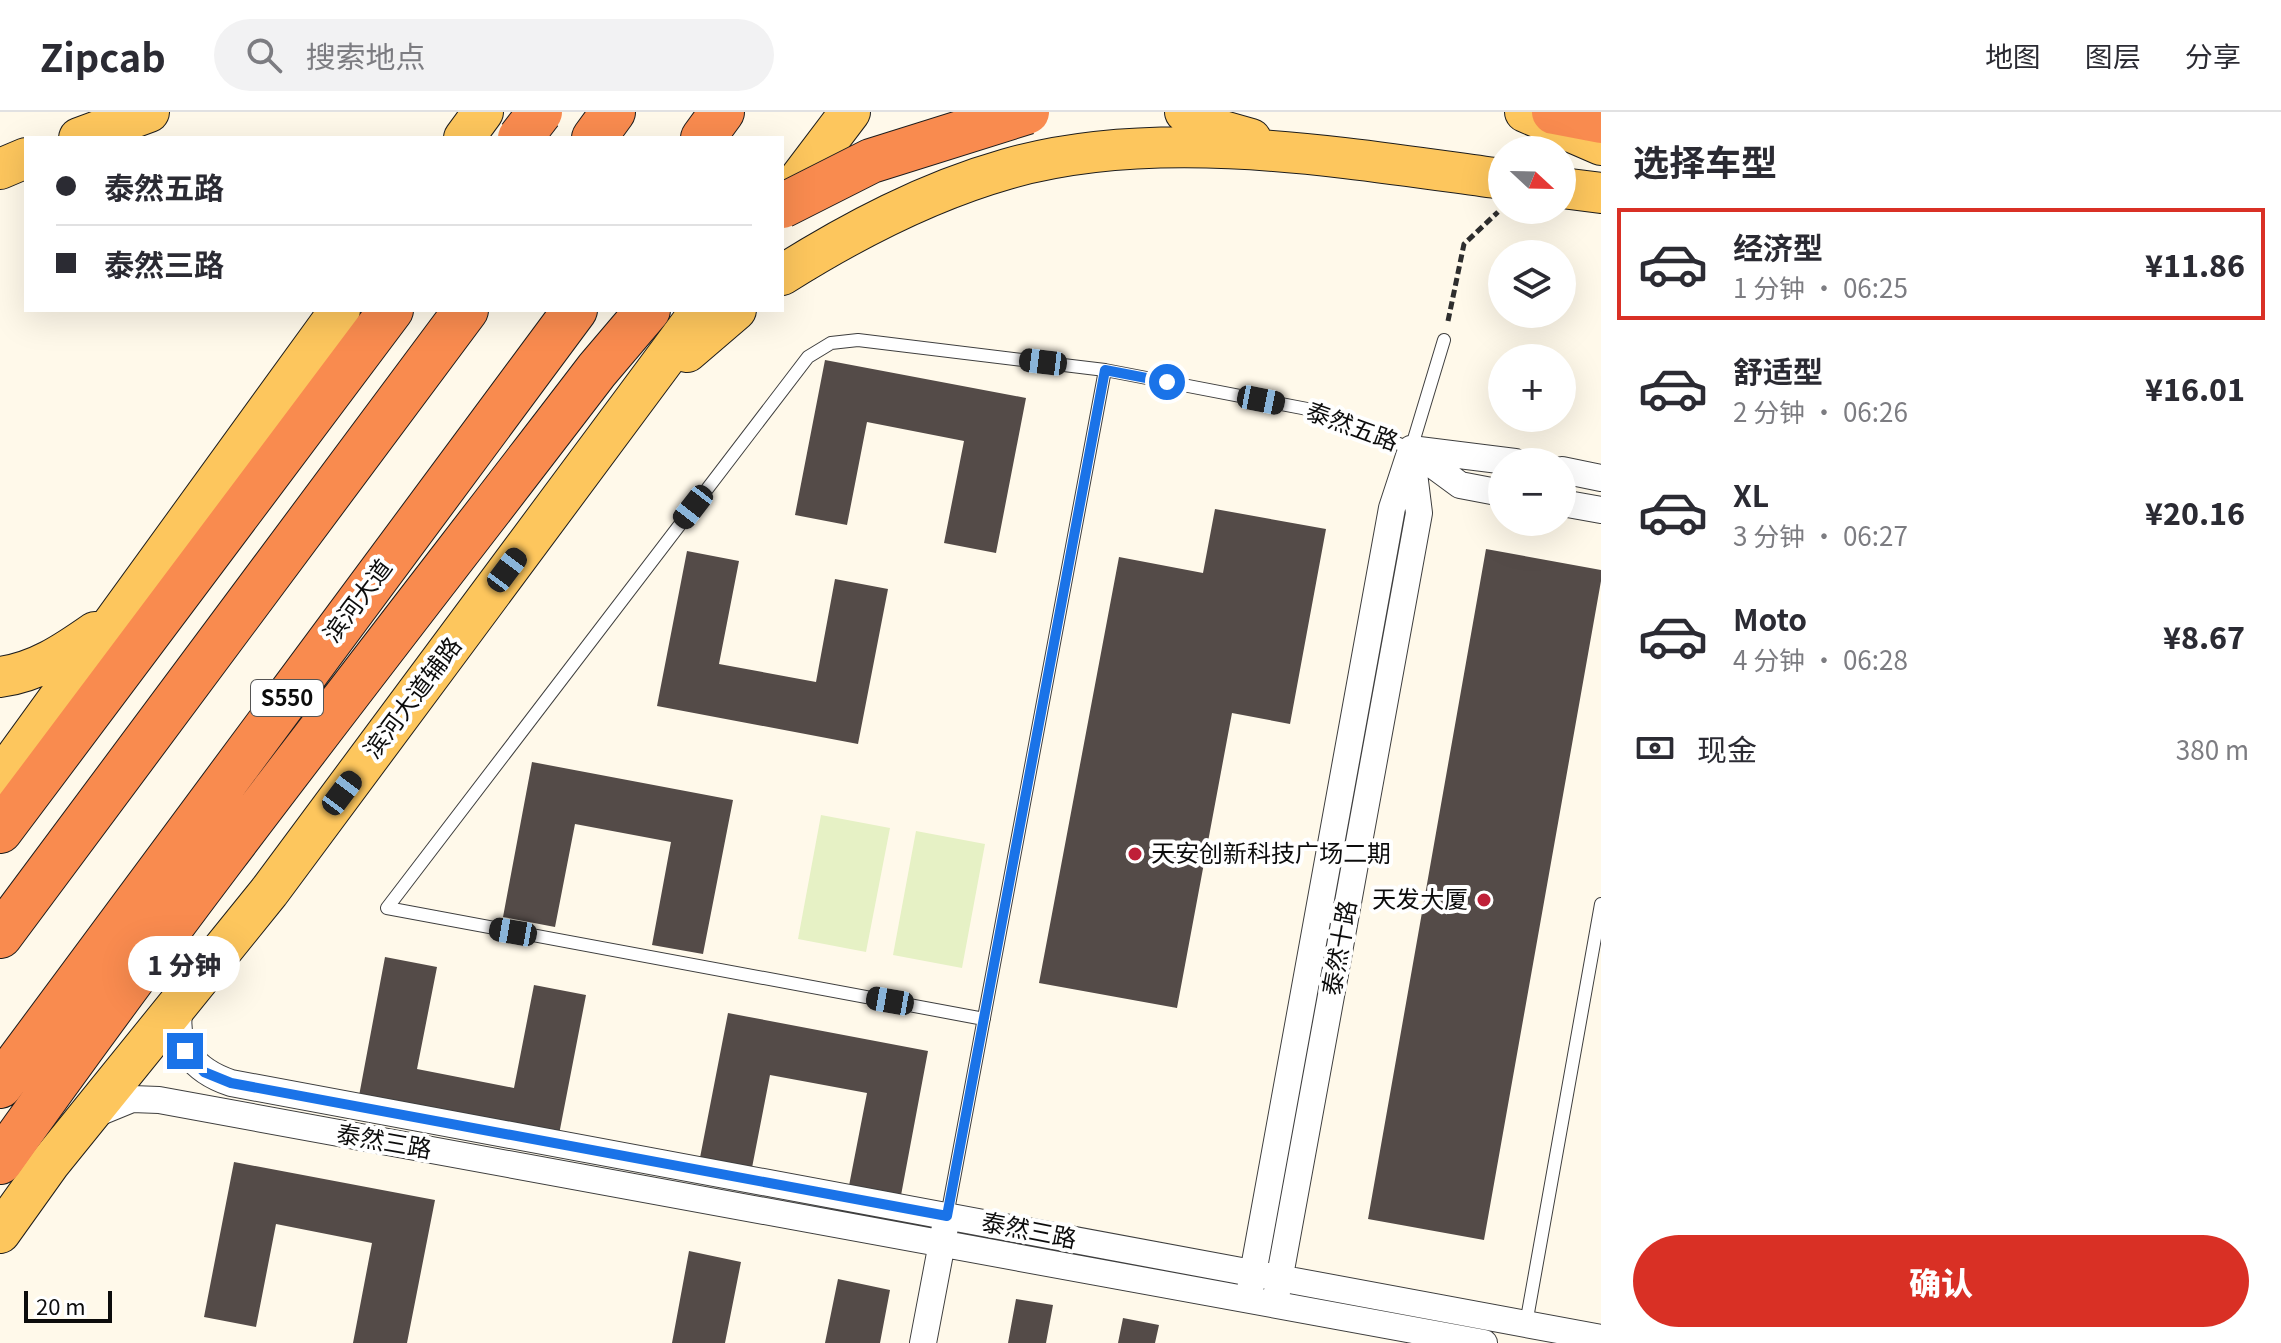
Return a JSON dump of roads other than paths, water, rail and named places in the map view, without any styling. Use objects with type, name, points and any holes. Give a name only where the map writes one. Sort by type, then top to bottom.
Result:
[{"type":"highway","points":[[522,136],[540,112]]},
{"type":"highway","points":[[595,136],[613,112]]},
{"type":"highway","points":[[704,136],[722,112]]},
{"type":"highway","points":[[784,203],[871,161],[1027,112]]},
{"type":"highway","points":[[1554,112],[1601,121]]},
{"type":"highway","points":[[0,831],[389,312]]},
{"type":"highway","points":[[0,936],[465,312]]},
{"type":"highway","name":"滨河大道","points":[[0,1086],[574,312]]},
{"type":"highway","points":[[0,1162],[83,1045],[256,816],[597,370],[646,312]]},
{"type":"main road","points":[[84,136],[149,112]]},
{"type":"main road","points":[[465,136],[483,112]]},
{"type":"main road","points":[[784,201],[850,112]]},
{"type":"main road","points":[[1185,112],[1216,129],[1324,155]]},
{"type":"main road","points":[[1525,112],[1601,145]]},
{"type":"main road","points":[[784,274],[847,234],[921,200],[1008,168],[1092,154],[1186,148],[1324,155],[1488,177]]},
{"type":"main road","points":[[0,169],[24,159]]},
{"type":"main road","points":[[1576,190],[1601,193]]},
{"type":"main road","points":[[0,779],[339,312]]},
{"type":"main road","name":"滨河大道辅路","points":[[0,1233],[50,1163],[181,1005],[700,312]]},
{"type":"main road","points":[[636,397],[734,312]]},
{"type":"main road","points":[[0,677],[23,674],[59,657],[95,632],[137,589]]},
{"type":"street","name":"泰然五路","points":[[1411,449],[1488,459]]},
{"type":"street","name":"泰然五路","points":[[1411,449],[1460,485],[1488,490]]},
{"type":"street","name":"泰然十路","points":[[1248,1300],[1392,508],[1411,449]]},
{"type":"street","name":"泰然十路","points":[[1275,1305],[1419,513],[1411,449]]},
{"type":"street","points":[[1576,473],[1601,478]]},
{"type":"street","points":[[1576,506],[1601,510]]},
{"type":"street","name":"泰然三路","points":[[181,1005],[177,1027],[185,1051],[204,1072],[231,1083],[1601,1338]]},
{"type":"street","name":"泰然三路","points":[[90,1116],[132,1099],[159,1100],[1484,1343]]},
{"type":"street","points":[[923,1343],[947,1216]]},
{"type":"lane","name":"泰然五路","points":[[984,1019],[387,908],[798,369],[820,347],[858,340],[1105,370],[1323,412],[1411,449]]},
{"type":"lane","name":"泰然十路","points":[[1411,449],[1444,340]]},
{"type":"lane","points":[[947,1216],[1105,370]]},
{"type":"lane","points":[[1526,1324],[1601,904]]},
{"type":"place","name":"天安创新科技广场二期","points":[[1135,854]]},
{"type":"place","name":"天发大厦","points":[[1484,900]]}]
